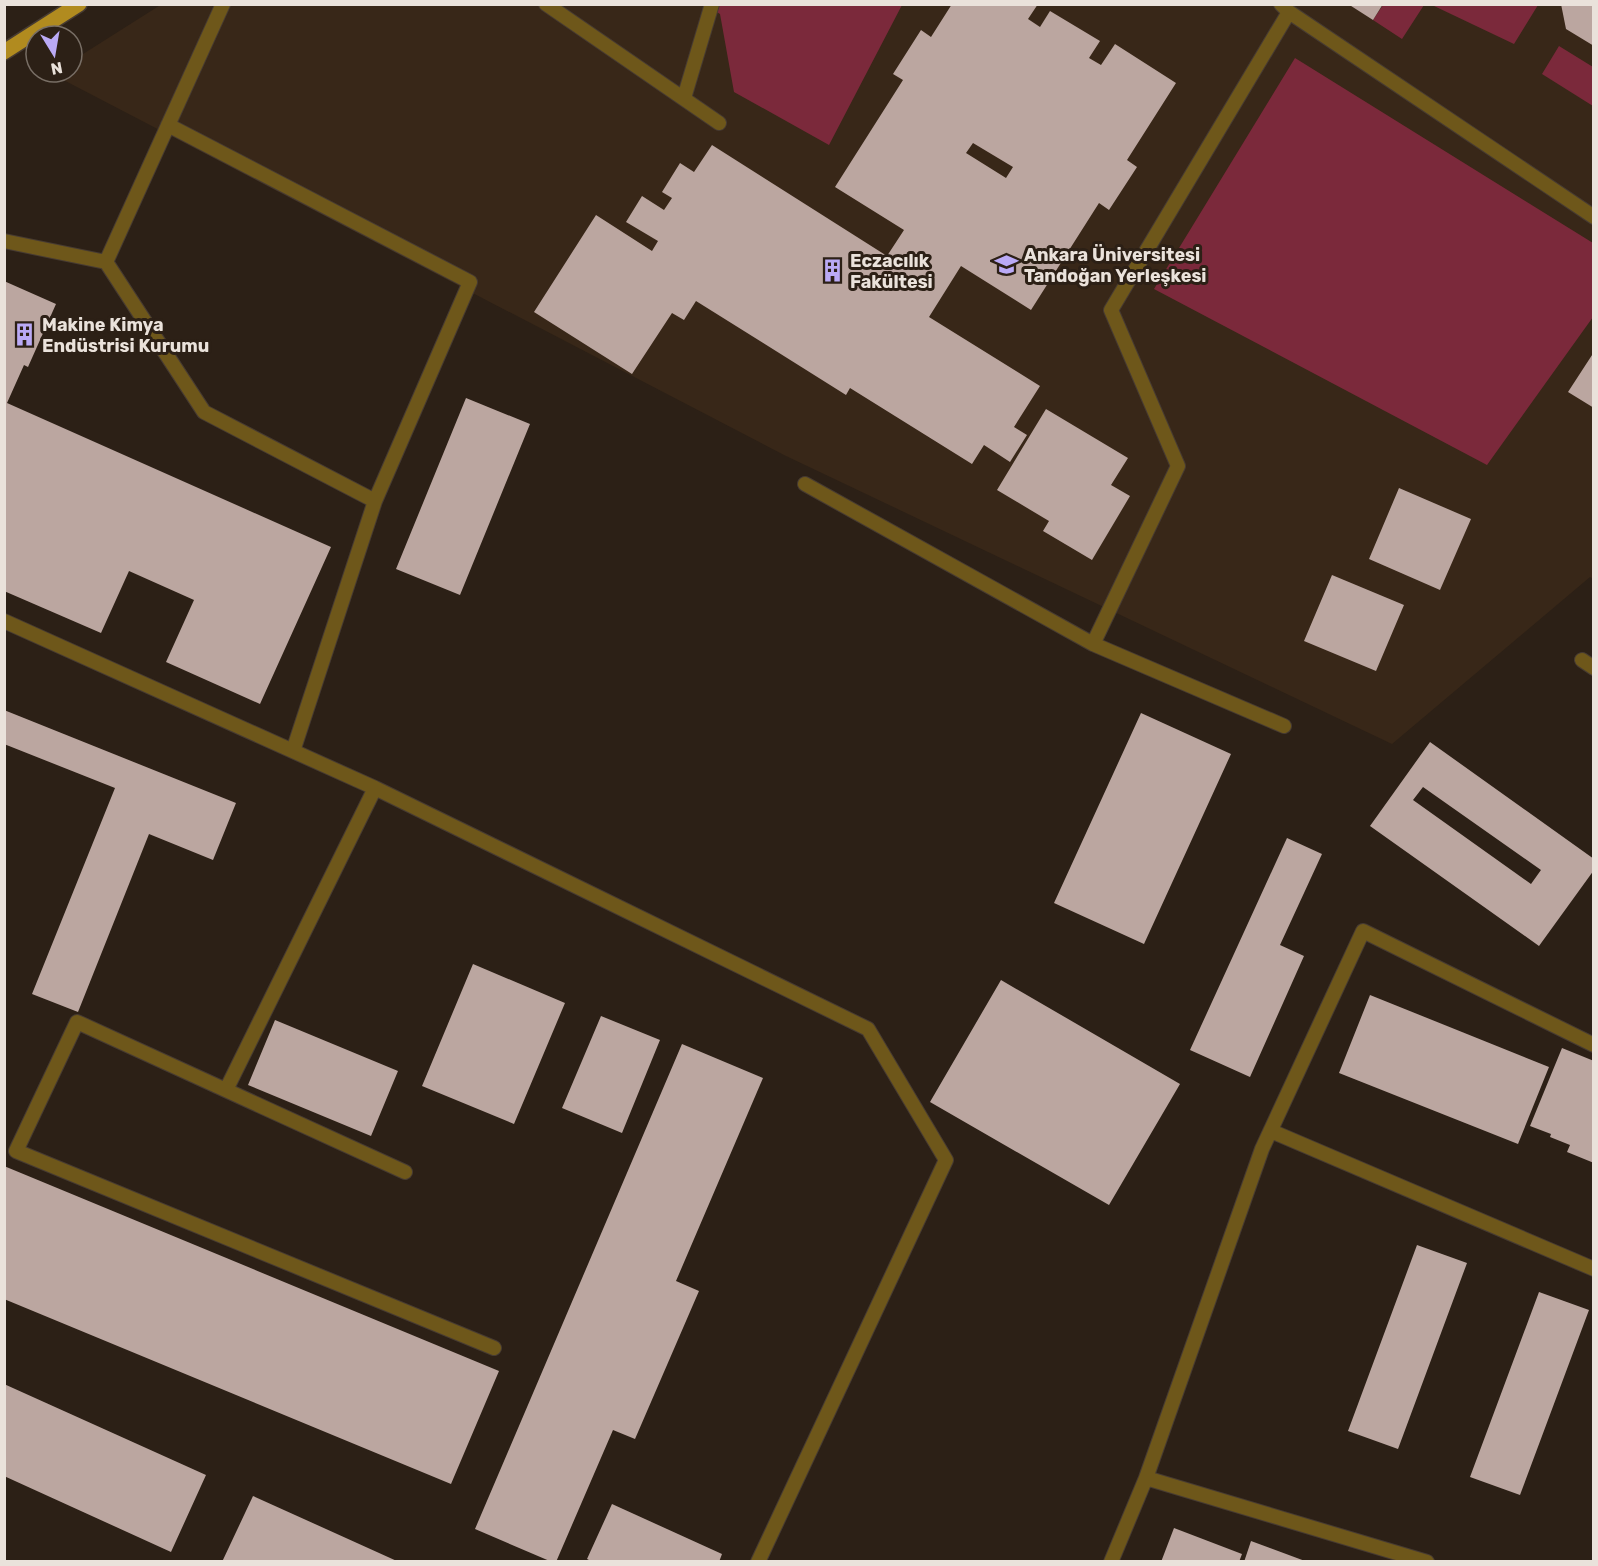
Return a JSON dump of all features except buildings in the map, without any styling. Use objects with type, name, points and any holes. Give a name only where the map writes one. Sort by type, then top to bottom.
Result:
[{"type":"main road","points":[[4,52],[79,4]]},
{"type":"lane","points":[[106,262],[223,4]]},
{"type":"lane","points":[[546,4],[719,123]]},
{"type":"lane","points":[[684,98],[712,4]]},
{"type":"lane","points":[[1093,644],[1178,466],[1111,310],[1285,8],[1593,217]]},
{"type":"lane","points":[[168,125],[470,282],[375,501],[293,751]]},
{"type":"lane","points":[[4,241],[106,262],[204,412],[375,501]]},
{"type":"lane","points":[[805,484],[1093,644],[1284,726]]},
{"type":"lane","points":[[4,621],[375,788],[868,1029],[946,1160],[758,1562]]},
{"type":"lane","points":[[226,1090],[375,788]]},
{"type":"lane","points":[[1111,1562],[1146,1478],[1262,1149],[1363,931],[1593,1045]]},
{"type":"lane","points":[[405,1172],[77,1022],[16,1151],[494,1348]]},
{"type":"lane","points":[[1271,1131],[1593,1269]]},
{"type":"lane","points":[[1146,1478],[1427,1562]]},
{"type":"shaded area","name":"Ankara Üniversitesi Tandoğan Yerleşkesi","points":[[162,4],[1593,5],[1593,579],[1590,577],[1392,744],[784,455],[71,84],[84,84],[84,53]]},
{"type":"shaded area","points":[[1538,4],[1514,44],[1432,5]]},
{"type":"shaded area","points":[[705,5],[902,5],[829,145],[734,92],[720,14]]},
{"type":"shaded area","points":[[1383,5],[1424,5],[1402,39],[1373,20]]},
{"type":"shaded area","points":[[1559,46],[1593,67],[1593,106],[1542,74]]},
{"type":"shaded area","points":[[1295,58],[1593,243],[1593,317],[1487,465],[1154,289]]},
{"type":"place","name":"Ankara Üniversitesi Tandoğan Yerleşkesi","points":[[1006,265]]},
{"type":"place","name":"Eczacılık Fakültesi","points":[[832,271]]},
{"type":"place","name":"Makine Kimya Endüstrisi Kurumu","points":[[24,335]]}]
